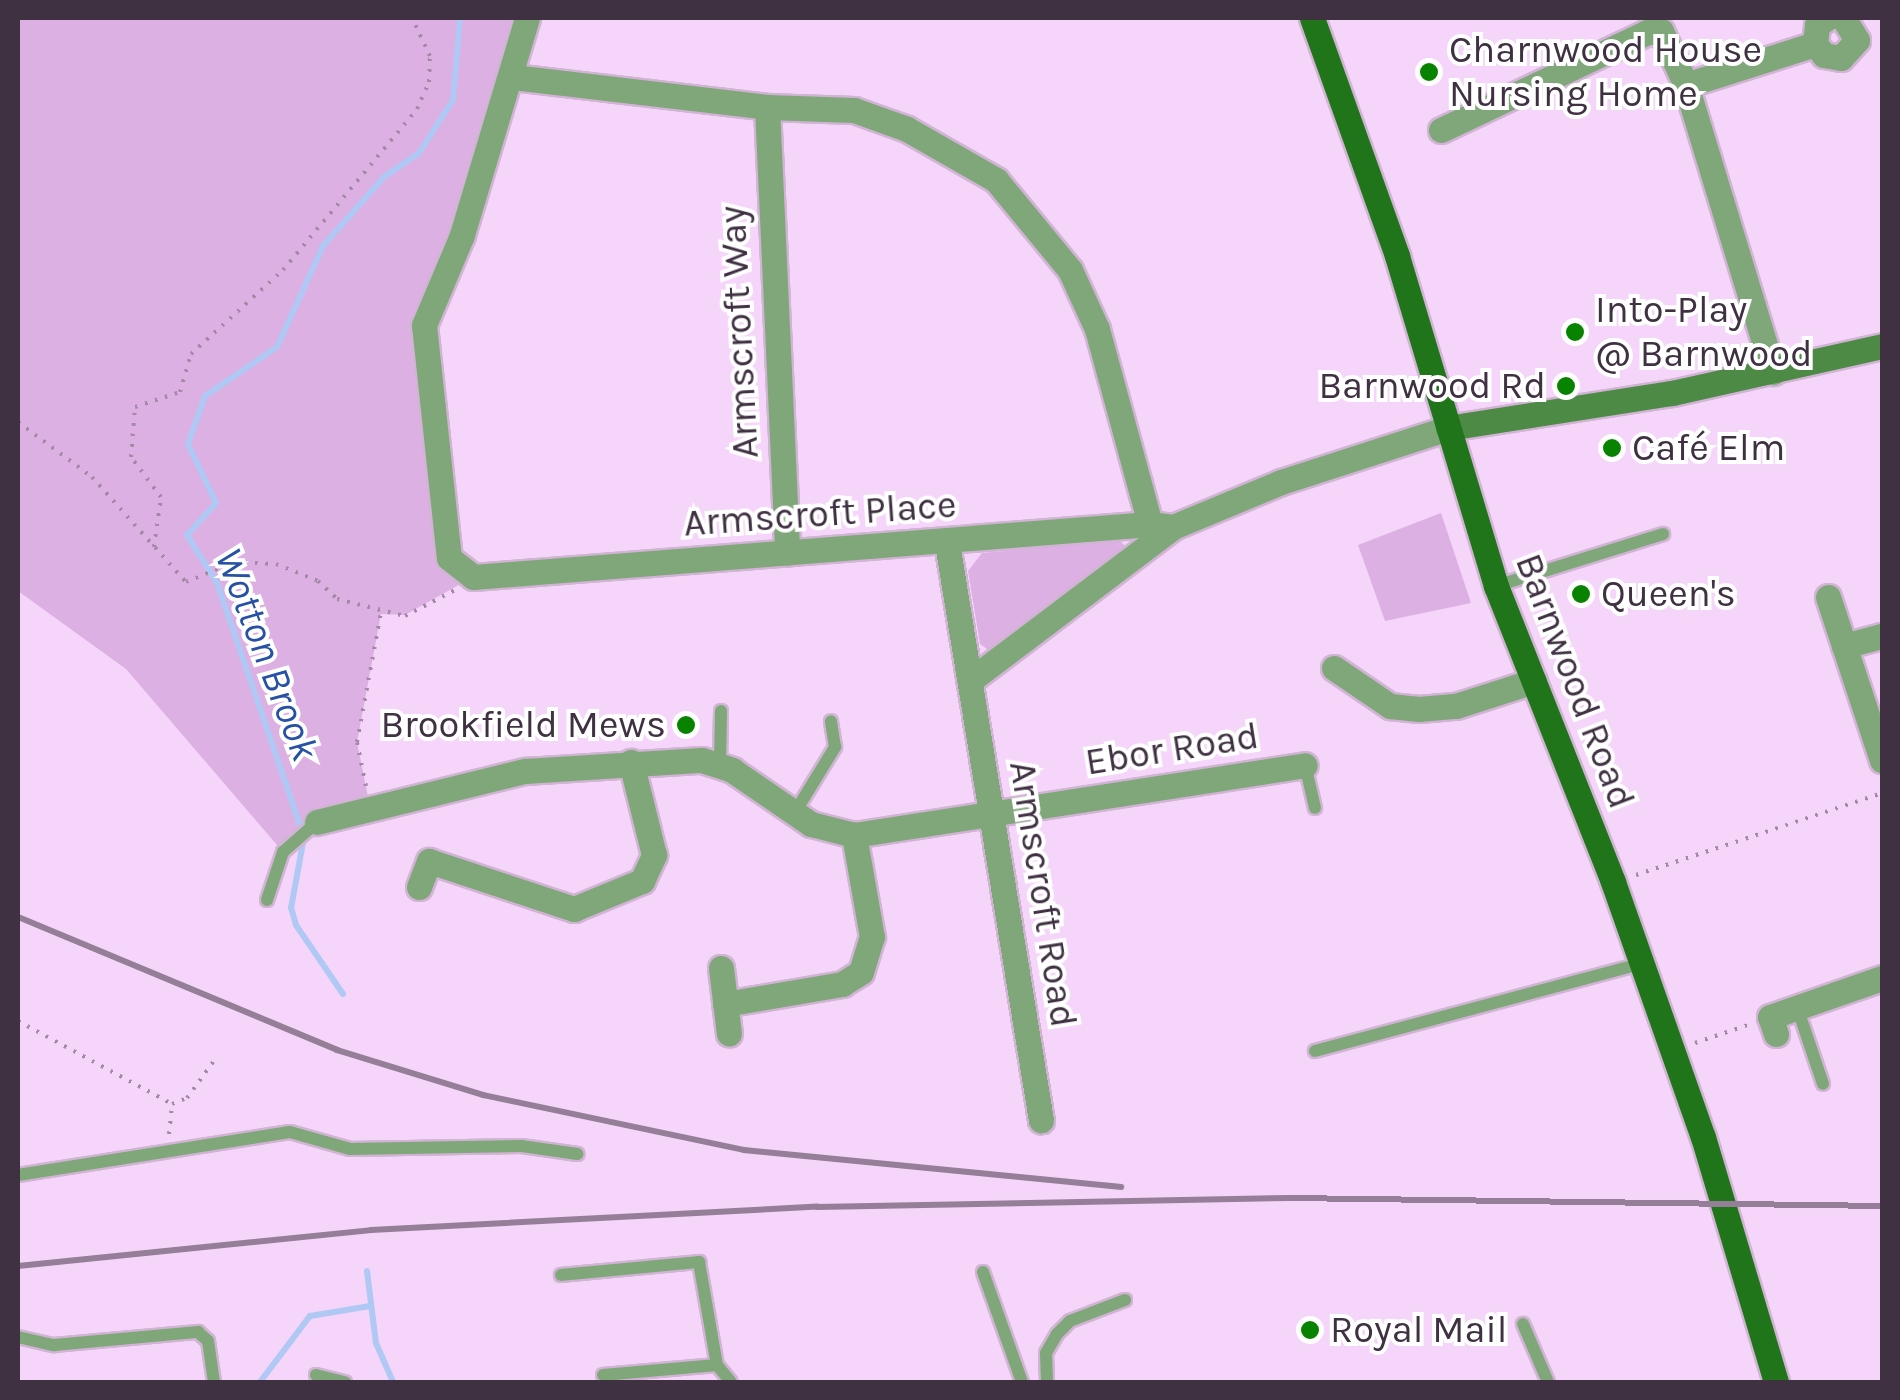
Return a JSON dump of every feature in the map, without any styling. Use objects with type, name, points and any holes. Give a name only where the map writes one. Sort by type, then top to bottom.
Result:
[{"type":"main road","name":"Barnwood Road","points":[[1312,18],[1398,256],[1496,586],[1643,963],[1778,1378]]},
{"type":"street","points":[[472,577],[449,558],[424,325],[462,235],[513,77],[527,18]]},
{"type":"street","points":[[1827,18],[1818,25],[1816,44],[1824,55],[1840,58],[1853,50],[1856,29],[1843,18]]},
{"type":"street","points":[[1442,130],[1648,32],[1668,38],[1686,84],[1772,372]]},
{"type":"street","points":[[1686,84],[1816,44]]},
{"type":"street","points":[[513,77],[767,107],[854,110],[907,129],[996,180],[1038,224],[1070,270],[1097,329],[1162,526]]},
{"type":"street","name":"Armscroft Way","points":[[767,107],[787,553]]},
{"type":"street","points":[[972,679],[1162,526],[1281,482],[1448,428],[1772,372],[1882,346]]},
{"type":"street","name":"Armscroft Place","points":[[472,577],[1162,526]]},
{"type":"street","name":"Armscroft Road","points":[[948,543],[1041,1120]]},
{"type":"street","points":[[1828,597],[1882,760]]},
{"type":"street","points":[[1844,646],[1882,636]]},
{"type":"street","points":[[1334,668],[1390,706],[1419,709],[1456,706],[1534,681]]},
{"type":"street","points":[[419,887],[429,860],[574,909],[642,881],[654,854],[632,762]]},
{"type":"street","points":[[308,829],[370,807],[525,771],[632,762],[720,764],[794,814],[854,836],[872,937],[861,972],[842,984],[725,1004]]},
{"type":"street","name":"Ebor Road","points":[[854,836],[1306,765]]},
{"type":"street","points":[[721,968],[729,1034]]},
{"type":"street","points":[[1774,1026],[1797,1008],[1882,978]]},
{"type":"lane","points":[[1496,586],[1663,534]]},
{"type":"lane","points":[[720,711],[720,764]]},
{"type":"lane","points":[[794,814],[835,747],[831,721]]},
{"type":"lane","points":[[1306,765],[1315,808]]},
{"type":"lane","points":[[267,900],[283,852],[308,829]]},
{"type":"lane","points":[[1315,1051],[1643,963]]},
{"type":"lane","points":[[1797,1008],[1823,1084]]},
{"type":"lane","points":[[18,1175],[158,1149],[290,1132],[350,1148],[521,1146],[578,1154]]},
{"type":"lane","points":[[561,1274],[700,1262],[717,1365],[732,1382]]},
{"type":"lane","points":[[983,1272],[1022,1382]]},
{"type":"lane","points":[[1047,1382],[1046,1353],[1057,1334],[1070,1321],[1126,1300]]},
{"type":"lane","points":[[1523,1324],[1548,1382]]},
{"type":"lane","points":[[18,1336],[54,1345],[198,1332],[208,1341],[214,1382]]},
{"type":"lane","points":[[603,1375],[717,1365]]},
{"type":"lane","points":[[316,1375],[345,1382]]},
{"type":"path","points":[[154,547],[162,497],[130,457],[135,407],[180,392],[191,354],[283,270],[417,109],[429,82],[430,56],[412,18]]},
{"type":"path","points":[[18,422],[92,478],[186,582],[220,568],[276,564],[318,581],[337,599],[380,613],[406,616],[472,577]]},
{"type":"path","points":[[370,807],[357,742],[380,613]]},
{"type":"path","points":[[1613,882],[1882,793]]},
{"type":"path","points":[[18,1021],[172,1104]]},
{"type":"path","points":[[1696,1043],[1774,1026]]},
{"type":"path","points":[[172,1104],[187,1098],[216,1058]]},
{"type":"path","points":[[158,1149],[168,1136],[172,1104]]},
{"type":"shaded area","points":[[18,18],[527,18],[424,325],[449,557],[473,577],[405,615],[381,614],[357,742],[370,807],[317,822],[283,852],[126,669],[18,591]]},
{"type":"shaded area","points":[[1441,513],[1471,603],[1385,621],[1358,545]]},
{"type":"shaded area","points":[[1119,540],[1127,548],[990,651],[980,644],[968,571],[982,553]]},
{"type":"waterway","name":"Wotton Brook","points":[[343,994],[296,925],[291,908],[304,837],[217,583],[187,535],[216,503],[188,444],[205,396],[277,347],[323,246],[384,177],[419,153],[453,100],[460,18]]},
{"type":"waterway","name":"Wotton Brook","points":[[367,1271],[376,1343],[393,1382]]},
{"type":"waterway","points":[[260,1382],[310,1316],[370,1306]]},
{"type":"railway","points":[[18,917],[337,1050],[483,1095],[744,1150],[1121,1187]]},
{"type":"railway","points":[[18,1266],[371,1230],[817,1207],[1289,1198],[1882,1206]]},
{"type":"place","name":"Charnwood House Nursing Home","points":[[1429,72]]},
{"type":"place","name":"Into-Play @ Barnwood","points":[[1575,332]]},
{"type":"place","name":"Barnwood Rd","points":[[1566,386]]},
{"type":"place","name":"Café Elm","points":[[1612,448]]},
{"type":"place","name":"Queen's","points":[[1581,594]]},
{"type":"place","name":"Brookfield Mews","points":[[686,725]]},
{"type":"place","name":"Royal Mail","points":[[1310,1330]]}]
